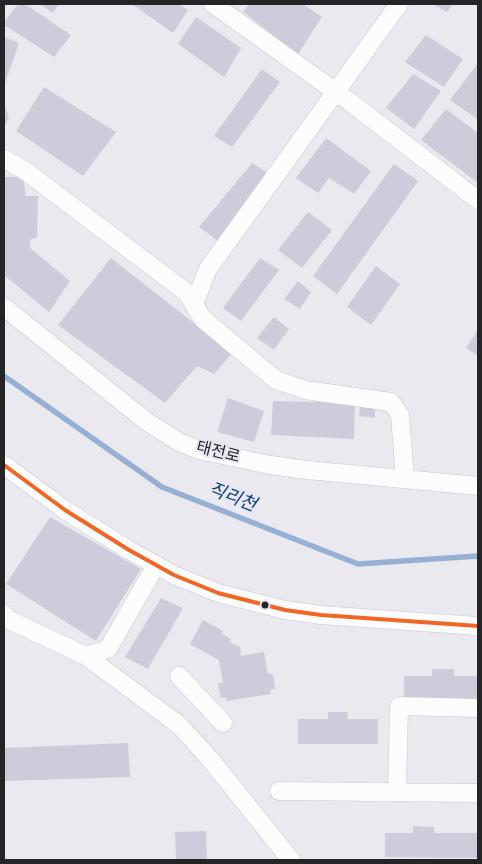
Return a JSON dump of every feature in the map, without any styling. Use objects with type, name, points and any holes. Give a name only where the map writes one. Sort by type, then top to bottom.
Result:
[{"type":"street","points":[[213,4],[335,91],[478,200]]},
{"type":"street","points":[[194,304],[208,269],[399,4]]},
{"type":"street","points":[[4,159],[24,170],[186,292],[203,318],[276,380],[305,390],[391,402],[400,415],[405,479]]},
{"type":"street","name":"태전로","points":[[4,307],[146,421],[179,442],[214,454],[270,465],[478,486]]},
{"type":"street","points":[[4,465],[65,510],[122,546],[174,575],[218,592],[285,610],[361,618],[478,626]]},
{"type":"street","points":[[86,656],[108,649],[156,565]]},
{"type":"street","points":[[5,621],[86,656],[179,725],[210,759],[291,860]]},
{"type":"street","points":[[179,676],[223,723]]},
{"type":"street","points":[[397,792],[399,706],[478,708]]},
{"type":"street","points":[[279,791],[478,793]]},
{"type":"building","points":[[18,4],[25,4],[71,35],[54,57],[4,25],[4,22]]},
{"type":"building","points":[[40,4],[59,4],[53,13]]},
{"type":"building","points":[[132,4],[179,4],[188,10],[173,33]]},
{"type":"building","points":[[249,4],[303,4],[322,17],[298,54],[243,12]]},
{"type":"building","points":[[433,4],[453,4],[447,12]]},
{"type":"building","points":[[196,17],[241,48],[224,77],[178,44]]},
{"type":"building","points":[[426,35],[463,59],[444,87],[405,62]]},
{"type":"building","points":[[4,37],[19,43],[4,86]]},
{"type":"building","points":[[478,63],[478,117],[477,119],[450,100]]},
{"type":"building","points":[[262,69],[280,82],[232,147],[214,136]]},
{"type":"building","points":[[413,74],[441,91],[414,129],[386,108]]},
{"type":"building","points":[[44,87],[116,132],[83,176],[16,131]]},
{"type":"building","points":[[4,102],[9,118],[4,127]]},
{"type":"building","points":[[446,109],[478,133],[478,183],[421,140]]},
{"type":"building","points":[[326,138],[371,171],[354,194],[329,178],[318,193],[296,178]]},
{"type":"building","points":[[252,163],[268,173],[218,241],[199,227]]},
{"type":"building","points":[[394,164],[418,181],[337,294],[313,276]]},
{"type":"building","points":[[4,177],[23,177],[26,196],[38,196],[37,237],[30,240],[30,248],[70,281],[49,312],[4,275]]},
{"type":"building","points":[[308,212],[332,230],[302,268],[278,250]]},
{"type":"building","points":[[111,258],[232,353],[214,374],[197,366],[165,403],[58,325]]},
{"type":"building","points":[[260,258],[279,270],[241,321],[223,308]]},
{"type":"building","points":[[376,266],[400,284],[371,325],[347,307]]},
{"type":"building","points":[[298,281],[311,292],[300,309],[284,299]]},
{"type":"building","points":[[274,317],[289,329],[274,350],[257,338]]},
{"type":"building","points":[[478,330],[478,356],[466,348]]},
{"type":"building","points":[[228,398],[264,411],[254,442],[217,432]]},
{"type":"building","points":[[273,401],[355,403],[354,439],[271,435]]},
{"type":"building","points":[[360,405],[375,406],[375,418],[359,416]]},
{"type":"building","points":[[50,517],[141,569],[96,641],[6,584]]},
{"type":"building","points":[[161,598],[183,608],[148,669],[125,657]]},
{"type":"building","points":[[203,620],[223,631],[222,634],[231,639],[230,642],[240,647],[241,656],[264,652],[268,674],[273,674],[275,689],[270,690],[271,694],[226,701],[226,697],[221,698],[218,683],[223,683],[219,660],[190,644]]},
{"type":"building","points":[[432,669],[454,669],[454,676],[478,676],[478,701],[404,700],[404,676],[432,676]]},
{"type":"building","points":[[328,712],[348,712],[347,719],[378,719],[378,744],[298,744],[298,719],[328,719]]},
{"type":"building","points":[[128,743],[130,777],[4,781],[4,748]]},
{"type":"building","points":[[413,826],[434,827],[434,833],[478,833],[478,858],[385,857],[385,833],[413,833]]},
{"type":"building","points":[[206,831],[207,860],[176,860],[175,832]]},
{"type":"waterway","name":"직리천","points":[[4,376],[162,487],[358,564],[478,556]]},
{"type":"transit line","points":[[4,465],[65,510],[129,550],[174,575],[218,593],[285,610],[321,615],[478,626]]}]
